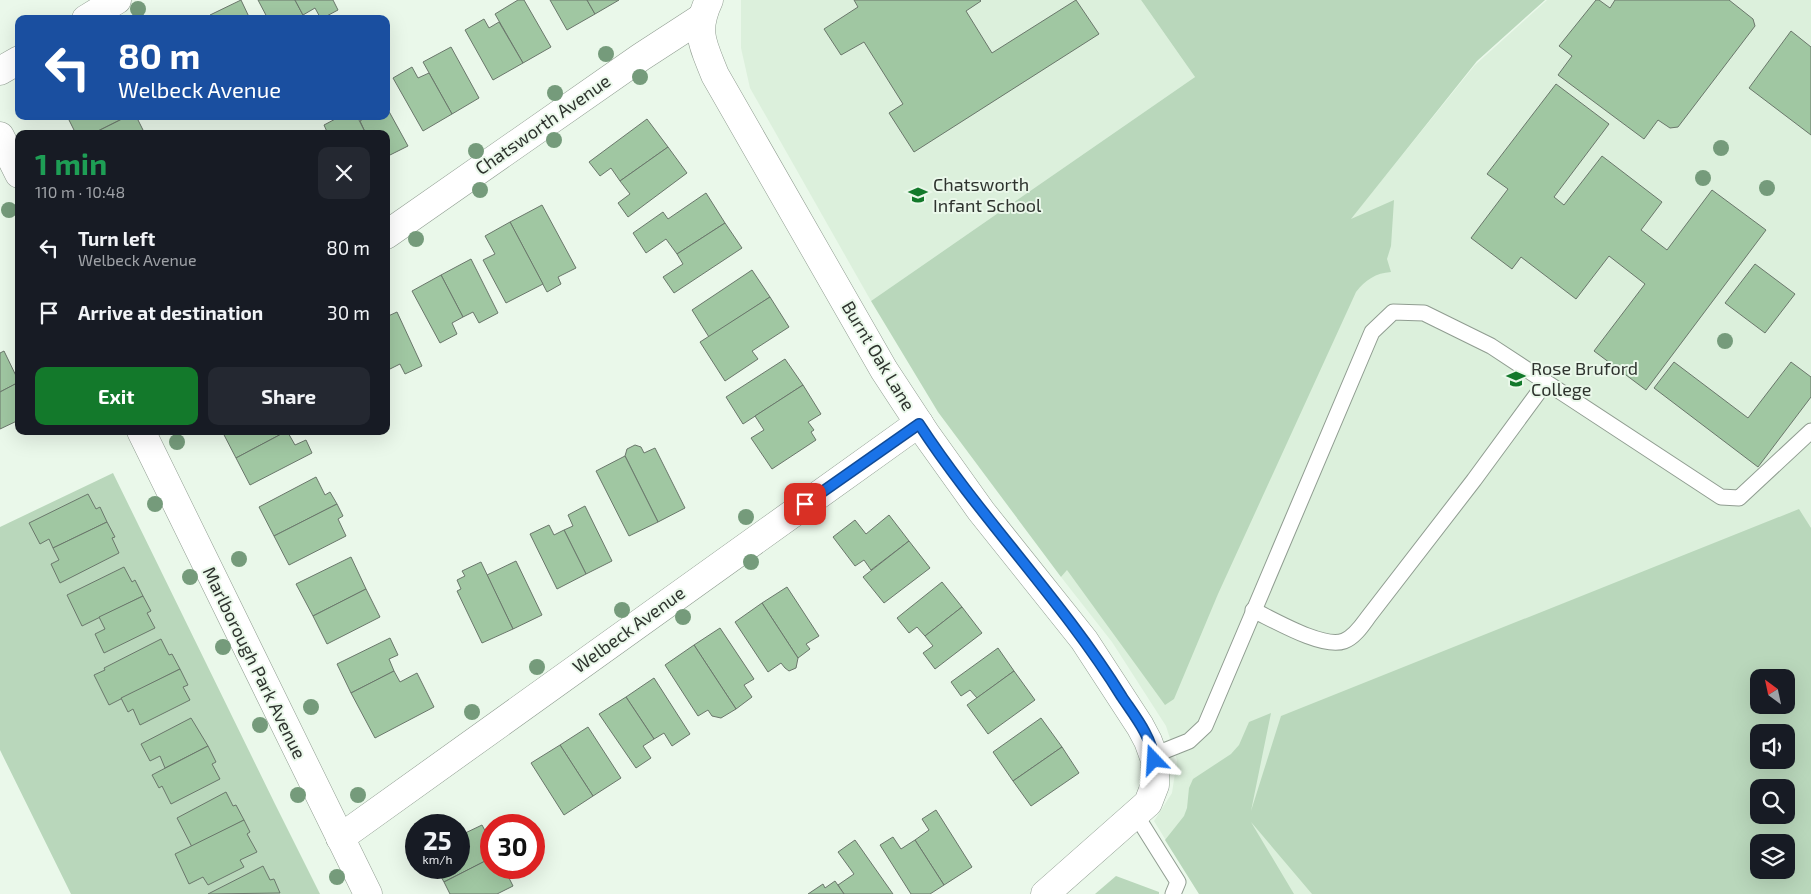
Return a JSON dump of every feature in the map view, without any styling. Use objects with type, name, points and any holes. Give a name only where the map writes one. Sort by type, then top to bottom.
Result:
[{"type":"street","points":[[93,15],[117,0]]},
{"type":"street","name":"Chatsworth Avenue","points":[[390,232],[641,57],[705,9]]},
{"type":"street","name":"Burnt Oak Lane","points":[[705,9],[700,33],[715,75],[884,370],[919,424],[981,511],[1094,654],[1140,726],[1154,755],[1155,785],[1148,803],[1045,894]]},
{"type":"street","points":[[0,71],[15,62]]},
{"type":"street","points":[[0,136],[15,166]]},
{"type":"street","name":"Welbeck Avenue","points":[[340,838],[919,424]]},
{"type":"street","name":"Marlborough Park Avenue","points":[[143,435],[368,894]]},
{"type":"lane","points":[[1154,755],[1189,741],[1205,726],[1372,332],[1393,312],[1424,313],[1491,346],[1721,497],[1739,498],[1811,431]]},
{"type":"lane","points":[[1253,610],[1325,642],[1344,641],[1358,630],[1474,480],[1546,382]]},
{"type":"lane","points":[[1136,815],[1178,882],[1173,894]]},
{"type":"shaded area","name":"Chatsworth Infant School","points":[[741,0],[1141,0],[1195,77],[871,301],[750,88],[741,48]]},
{"type":"shaded area","points":[[1141,0],[1545,0],[1477,61],[1351,219],[1394,200],[1391,246],[1387,259],[1391,272],[1371,278],[1356,292],[1218,594],[1174,699],[1165,705],[1067,570],[1061,577],[938,412],[871,301],[1195,77]]},
{"type":"shaded area","name":"Rose Bruford College","points":[[1547,0],[1811,0],[1811,894],[1199,894],[1154,821],[1172,793],[1177,760],[1166,726],[1112,642],[1061,577],[1475,65]]},
{"type":"shaded area","points":[[113,473],[320,894],[71,894],[0,750],[0,527]]},
{"type":"shaded area","points":[[1799,509],[1811,528],[1811,894],[1312,894],[1251,822],[1294,894],[1199,894],[1165,840],[1184,816],[1187,808],[1189,788],[1193,779],[1231,754],[1239,745],[1249,722],[1271,713],[1251,811],[1281,716]]},
{"type":"shaded area","points":[[1116,876],[1159,892],[1159,894],[1095,894]]},
{"type":"building","points":[[241,0],[248,15],[210,15]]},
{"type":"building","points":[[258,0],[295,0],[303,15],[266,15]]},
{"type":"building","points":[[295,0],[333,0],[338,10],[329,15],[319,15],[315,8],[303,15]]},
{"type":"building","points":[[518,0],[524,0],[551,47],[523,63],[495,14]]},
{"type":"building","points":[[550,0],[587,0],[595,14],[567,30]]},
{"type":"building","points":[[587,0],[619,0],[595,14]]},
{"type":"building","name":"Chatsworth Infant School","points":[[854,0],[980,0],[966,11],[992,53],[1076,0],[1099,34],[914,152],[889,113],[903,104],[864,42],[841,55],[824,29],[858,7]]},
{"type":"building","points":[[1596,0],[1610,8],[1615,0],[1729,0],[1753,19],[1755,26],[1678,127],[1670,128],[1658,120],[1644,139],[1558,75],[1572,56],[1559,46]]},
{"type":"building","points":[[484,19],[489,28],[499,22],[523,63],[493,80],[465,30]]},
{"type":"building","points":[[1791,31],[1811,47],[1811,135],[1749,88]]},
{"type":"building","points":[[451,47],[479,98],[452,114],[423,62]]},
{"type":"building","points":[[412,67],[418,78],[429,73],[452,114],[423,131],[393,78]]},
{"type":"building","points":[[1556,84],[1609,124],[1554,197],[1564,205],[1602,156],[1662,202],[1641,230],[1667,250],[1712,190],[1766,230],[1646,390],[1594,351],[1645,284],[1609,256],[1576,299],[1521,257],[1512,269],[1471,238],[1508,189],[1487,174]]},
{"type":"building","points":[[390,113],[408,146],[390,155],[390,130],[364,130],[360,121],[390,120]]},
{"type":"building","points":[[647,119],[668,147],[620,181],[611,168],[600,176],[589,162]]},
{"type":"building","points":[[69,120],[120,120],[100,130],[74,130]]},
{"type":"building","points":[[120,120],[138,120],[143,130],[100,130]]},
{"type":"building","points":[[333,120],[359,120],[364,130],[326,130],[324,125]]},
{"type":"building","points":[[668,147],[687,173],[628,217],[618,203],[630,194],[620,181]]},
{"type":"building","points":[[706,193],[725,223],[677,254],[666,239],[646,253],[633,233],[663,212],[668,219]]},
{"type":"building","points":[[542,205],[576,268],[558,277],[561,284],[547,292],[510,222]]},
{"type":"building","points":[[510,222],[543,284],[506,303],[483,260],[495,254],[485,236]]},
{"type":"building","points":[[725,223],[742,248],[674,293],[663,277],[683,264],[677,254]]},
{"type":"building","points":[[471,259],[498,313],[479,323],[473,312],[463,317],[441,275]]},
{"type":"building","points":[[1755,264],[1795,294],[1765,333],[1725,303]]},
{"type":"building","points":[[752,270],[770,297],[709,337],[692,310]]},
{"type":"building","points":[[441,275],[463,317],[452,323],[457,334],[440,343],[412,291]]},
{"type":"building","points":[[770,297],[789,327],[752,351],[758,359],[725,381],[700,342]]},
{"type":"building","points":[[397,312],[422,366],[405,374],[400,364],[390,369],[390,315]]},
{"type":"building","points":[[4,351],[15,374],[15,384],[0,392],[0,353]]},
{"type":"building","points":[[785,359],[803,385],[743,424],[726,397]]},
{"type":"building","points":[[1674,362],[1748,418],[1791,362],[1811,377],[1811,397],[1758,467],[1654,388]]},
{"type":"building","points":[[15,384],[15,422],[0,429],[0,392]]},
{"type":"building","points":[[803,385],[821,414],[808,422],[814,430],[811,432],[816,440],[772,469],[751,438],[764,430],[755,416]]},
{"type":"building","points":[[224,435],[279,435],[236,458]]},
{"type":"building","points":[[279,435],[289,435],[295,445],[306,440],[312,453],[250,485],[236,458]]},
{"type":"building","points":[[635,445],[641,447],[644,453],[655,448],[685,508],[658,522],[625,456],[627,449]]},
{"type":"building","points":[[625,456],[658,522],[629,536],[596,471]]},
{"type":"building","points":[[316,477],[325,495],[330,492],[337,504],[274,536],[259,507]]},
{"type":"building","points":[[88,494],[96,509],[100,507],[107,522],[53,548],[49,539],[40,544],[29,523]]},
{"type":"building","points":[[337,504],[343,516],[338,519],[346,536],[289,565],[274,536]]},
{"type":"building","points":[[585,506],[612,561],[586,574],[564,530],[573,526],[568,515]]},
{"type":"building","points":[[889,515],[909,541],[871,570],[864,560],[855,566],[833,537],[855,520],[866,534]]},
{"type":"building","points":[[107,522],[115,537],[112,538],[119,553],[60,583],[51,564],[59,560],[53,548]]},
{"type":"building","points":[[549,525],[554,535],[564,530],[586,574],[557,589],[530,534]]},
{"type":"building","points":[[909,541],[930,568],[884,603],[863,577]]},
{"type":"building","points":[[351,557],[366,589],[313,616],[296,584]]},
{"type":"building","points":[[516,561],[542,615],[513,629],[487,575]]},
{"type":"building","points":[[481,562],[513,629],[482,643],[457,591],[461,589],[457,580],[465,576],[462,571]]},
{"type":"building","points":[[124,567],[132,582],[135,580],[143,596],[82,626],[67,595]]},
{"type":"building","points":[[942,582],[962,607],[925,636],[917,627],[909,633],[897,618]]},
{"type":"building","points":[[787,587],[819,636],[806,644],[810,649],[798,658],[762,603]]},
{"type":"building","points":[[366,589],[380,617],[327,644],[313,616]]},
{"type":"building","points":[[143,596],[151,611],[147,613],[155,628],[104,653],[95,634],[105,629],[99,617]]},
{"type":"building","points":[[762,603],[798,658],[796,668],[789,671],[781,663],[768,672],[735,622]]},
{"type":"building","points":[[962,607],[982,633],[935,669],[923,653],[933,646],[925,636]]},
{"type":"building","points":[[720,628],[754,679],[744,685],[752,697],[736,709],[694,645]]},
{"type":"building","points":[[390,638],[398,655],[389,659],[394,671],[351,693],[337,664]]},
{"type":"building","points":[[161,639],[169,655],[172,654],[180,669],[109,705],[94,675]]},
{"type":"building","points":[[694,645],[736,709],[721,718],[712,716],[708,710],[698,716],[665,665]]},
{"type":"building","points":[[998,648],[1014,671],[977,698],[970,690],[961,696],[951,682]]},
{"type":"building","points":[[180,669],[188,685],[183,687],[190,700],[140,725],[133,709],[128,712],[121,698]]},
{"type":"building","points":[[394,671],[400,682],[417,673],[434,707],[375,738],[351,693]]},
{"type":"building","points":[[1014,671],[1035,700],[988,734],[967,705]]},
{"type":"building","points":[[654,678],[690,734],[672,746],[664,733],[654,739],[626,697]]},
{"type":"building","points":[[626,697],[654,739],[643,746],[651,758],[636,768],[599,714]]},
{"type":"building","points":[[191,718],[208,746],[165,768],[160,756],[150,761],[141,744]]},
{"type":"building","points":[[1041,718],[1062,747],[1013,781],[993,752]]},
{"type":"building","points":[[588,727],[621,778],[593,796],[560,745]]},
{"type":"building","points":[[560,745],[593,796],[564,815],[531,763]]},
{"type":"building","points":[[208,746],[216,762],[212,764],[220,779],[171,804],[162,786],[159,788],[152,775]]},
{"type":"building","points":[[1062,747],[1079,773],[1031,806],[1013,781]]},
{"type":"building","points":[[226,792],[233,806],[236,805],[244,820],[192,847],[177,818]]},
{"type":"building","points":[[936,810],[972,867],[944,885],[915,840],[929,830],[922,819]]},
{"type":"building","points":[[244,820],[250,832],[247,834],[257,852],[240,860],[244,867],[208,885],[203,877],[189,884],[175,854]]},
{"type":"building","points":[[480,826],[480,864],[470,869],[470,831]]},
{"type":"building","points":[[893,837],[901,849],[915,840],[944,885],[930,894],[911,894],[880,845]]},
{"type":"building","points":[[855,840],[893,894],[844,894],[838,885],[854,874],[838,852]]},
{"type":"building","points":[[480,864],[480,879],[510,879],[513,886],[497,894],[450,894],[444,882],[450,879],[470,879],[470,869]]},
{"type":"building","points":[[263,866],[270,880],[274,879],[280,893],[208,894]]},
{"type":"building","points":[[835,881],[844,894],[808,894],[823,884],[825,888]]},
{"type":"place","name":"Chatsworth Infant School","points":[[918,195]]},
{"type":"place","name":"Rose Bruford College","points":[[1516,379]]},
{"type":"route","points":[[805,504],[919,424],[981,511],[1094,654],[1140,726],[1154,755],[1154,760]]}]
